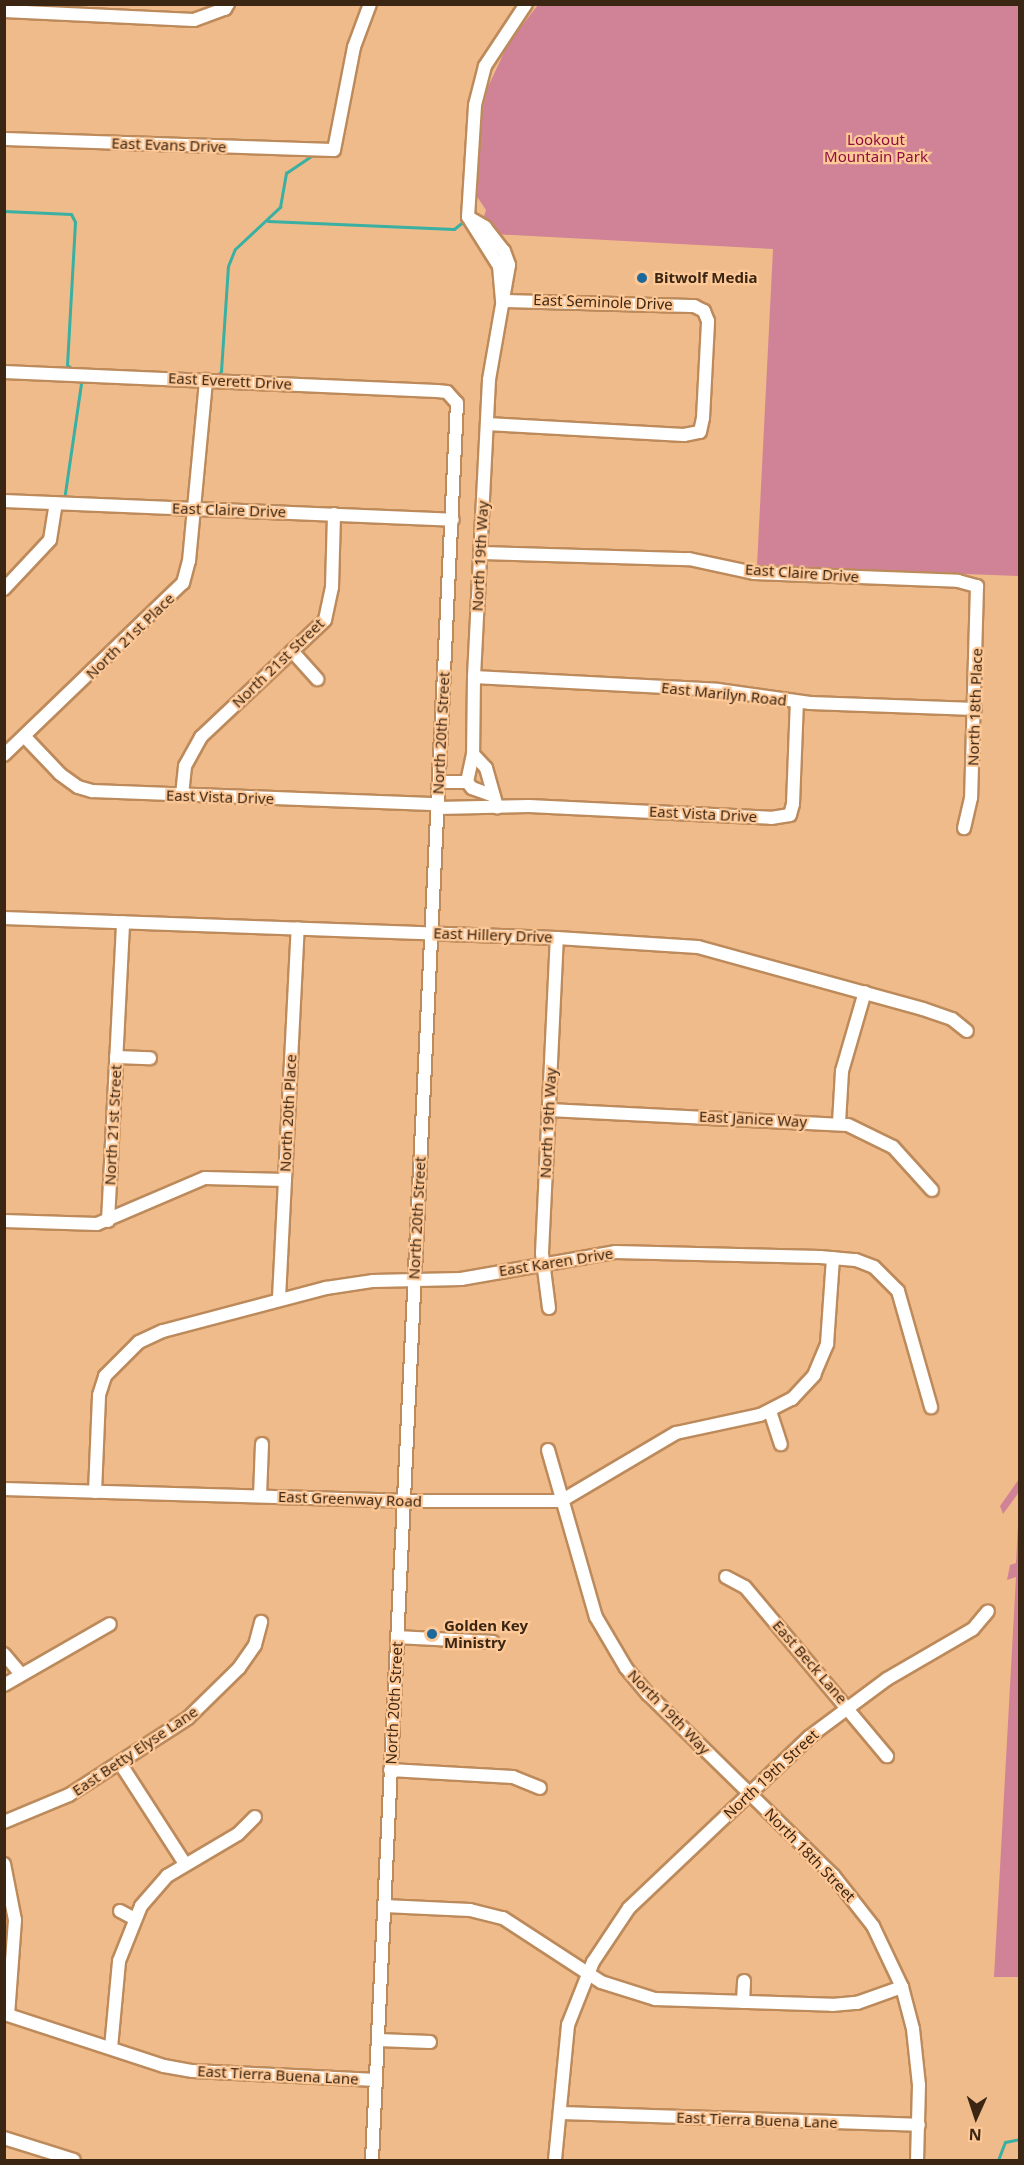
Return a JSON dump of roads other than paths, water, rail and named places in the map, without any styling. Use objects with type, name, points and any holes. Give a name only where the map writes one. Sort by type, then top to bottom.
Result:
[{"type":"street","name":"East Evans Drive","points":[[4,139],[334,150],[354,46],[370,4]]},
{"type":"street","name":"North 19th Way","points":[[473,754],[474,677],[489,380],[502,301],[509,279],[504,251],[485,227],[468,216],[471,132],[477,95],[485,66],[526,4]]},
{"type":"street","points":[[4,11],[194,20],[227,7]]},
{"type":"street","name":"East Seminole Drive","points":[[487,424],[684,435],[700,432],[708,321],[704,310],[682,306],[502,301]]},
{"type":"street","name":"East Everett Drive","points":[[4,372],[437,391],[454,397]]},
{"type":"street","name":"North 21st Place","points":[[4,755],[178,590],[189,561],[206,380]]},
{"type":"street","name":"North 20th Street","points":[[372,2160],[402,1501],[459,415],[454,397]]},
{"type":"street","name":"East Claire Drive","points":[[4,501],[453,520]]},
{"type":"street","points":[[4,589],[50,540],[56,503]]},
{"type":"street","name":"North 21st Street","points":[[182,795],[185,766],[194,747],[325,620],[332,588],[334,514]]},
{"type":"street","name":"East Claire Drive","points":[[482,553],[689,559],[754,573],[958,581],[977,586]]},
{"type":"street","name":"North 18th Place","points":[[964,828],[971,798],[977,586]]},
{"type":"street","points":[[292,651],[317,679]]},
{"type":"street","name":"East Marilyn Road","points":[[474,677],[718,690],[797,702],[975,709]]},
{"type":"street","name":"East Vista Drive","points":[[24,736],[78,787],[106,793],[473,809],[496,801],[771,818],[790,814],[793,804],[797,702]]},
{"type":"street","points":[[473,754],[473,809]]},
{"type":"street","points":[[473,754],[486,768],[496,801]]},
{"type":"street","name":"East Vista Drive","points":[[438,782],[472,786],[496,801]]},
{"type":"street","name":"East Hillery Drive","points":[[4,918],[557,938],[712,949],[952,1019],[967,1031]]},
{"type":"street","name":"North 21st Street","points":[[108,1221],[123,922]]},
{"type":"street","name":"North 20th Place","points":[[279,1298],[298,928]]},
{"type":"street","name":"North 19th Way","points":[[549,1308],[542,1265],[557,938]]},
{"type":"street","points":[[839,1123],[842,1071],[865,992]]},
{"type":"street","points":[[116,1057],[150,1058]]},
{"type":"street","name":"East Janice Way","points":[[549,1110],[839,1123],[875,1135],[893,1147],[932,1190]]},
{"type":"street","points":[[4,1221],[86,1225],[108,1221],[205,1178],[285,1180]]},
{"type":"street","name":"East Karen Drive","points":[[94,1492],[99,1395],[105,1376],[139,1342],[163,1331],[279,1298],[361,1283],[461,1279],[624,1252],[833,1258],[856,1260],[874,1267],[898,1292],[931,1407]]},
{"type":"street","points":[[561,1501],[676,1433],[770,1412],[805,1387],[823,1359],[830,1324],[833,1258]]},
{"type":"street","points":[[770,1412],[781,1444]]},
{"type":"street","points":[[260,1496],[262,1444]]},
{"type":"street","name":"North 19th Way","points":[[548,1450],[578,1562],[609,1641],[649,1695],[749,1793]]},
{"type":"street","name":"East Greenway Road","points":[[4,1489],[402,1501],[561,1501]]},
{"type":"street","name":"East Beck Lane","points":[[726,1576],[745,1587],[848,1706],[887,1756]]},
{"type":"street","name":"North 19th Street","points":[[555,2160],[565,2040],[587,1973],[629,1908],[749,1793],[848,1706],[973,1629],[988,1611]]},
{"type":"street","name":"East Betty Elyse Lane","points":[[4,1822],[69,1795],[188,1718],[217,1693],[255,1645],[261,1622]]},
{"type":"street","points":[[4,1685],[92,1637],[110,1624]]},
{"type":"street","points":[[397,1636],[493,1642]]},
{"type":"street","points":[[4,1654],[21,1674]]},
{"type":"street","points":[[120,1763],[185,1864]]},
{"type":"street","points":[[390,1770],[513,1777],[540,1788]]},
{"type":"street","name":"North 18th Street","points":[[749,1793],[854,1899],[873,1926],[902,1988],[917,2059],[919,2125],[917,2160]]},
{"type":"street","points":[[111,2048],[116,1980],[135,1918],[154,1886],[185,1864],[238,1834],[255,1817]]},
{"type":"street","points":[[4,1864],[15,1920],[10,1956]]},
{"type":"street","points":[[384,1906],[470,1910],[503,1918],[587,1973],[629,1994],[655,1999],[832,2005],[857,2002],[902,1988]]},
{"type":"street","points":[[120,1911],[135,1918]]},
{"type":"street","name":"East Tierra Buena Lane","points":[[10,1956],[8,2015],[164,2066],[206,2073],[376,2080]]},
{"type":"street","points":[[743,2002],[744,1981]]},
{"type":"street","points":[[378,2040],[430,2042]]},
{"type":"street","name":"East Tierra Buena Lane","points":[[560,2113],[919,2125]]},
{"type":"street","points":[[4,2138],[74,2160]]},
{"type":"waterway","points":[[216,378],[221,371],[228,266],[235,249],[280,207],[286,173],[314,154]]},
{"type":"waterway","points":[[4,211],[71,214],[75,222],[67,365],[76,371]]},
{"type":"waterway","points":[[268,221],[454,229],[465,220]]},
{"type":"waterway","points":[[64,500],[82,377]]},
{"type":"waterway","points":[[998,2160],[1005,2142],[1020,2139]]},
{"type":"place","name":"Bitwolf Media","points":[[642,278]]},
{"type":"place","name":"Golden Key Ministry","points":[[432,1634]]},
{"type":"park label","name":"Lookout Mountain Park","points":[[876,148]]}]
